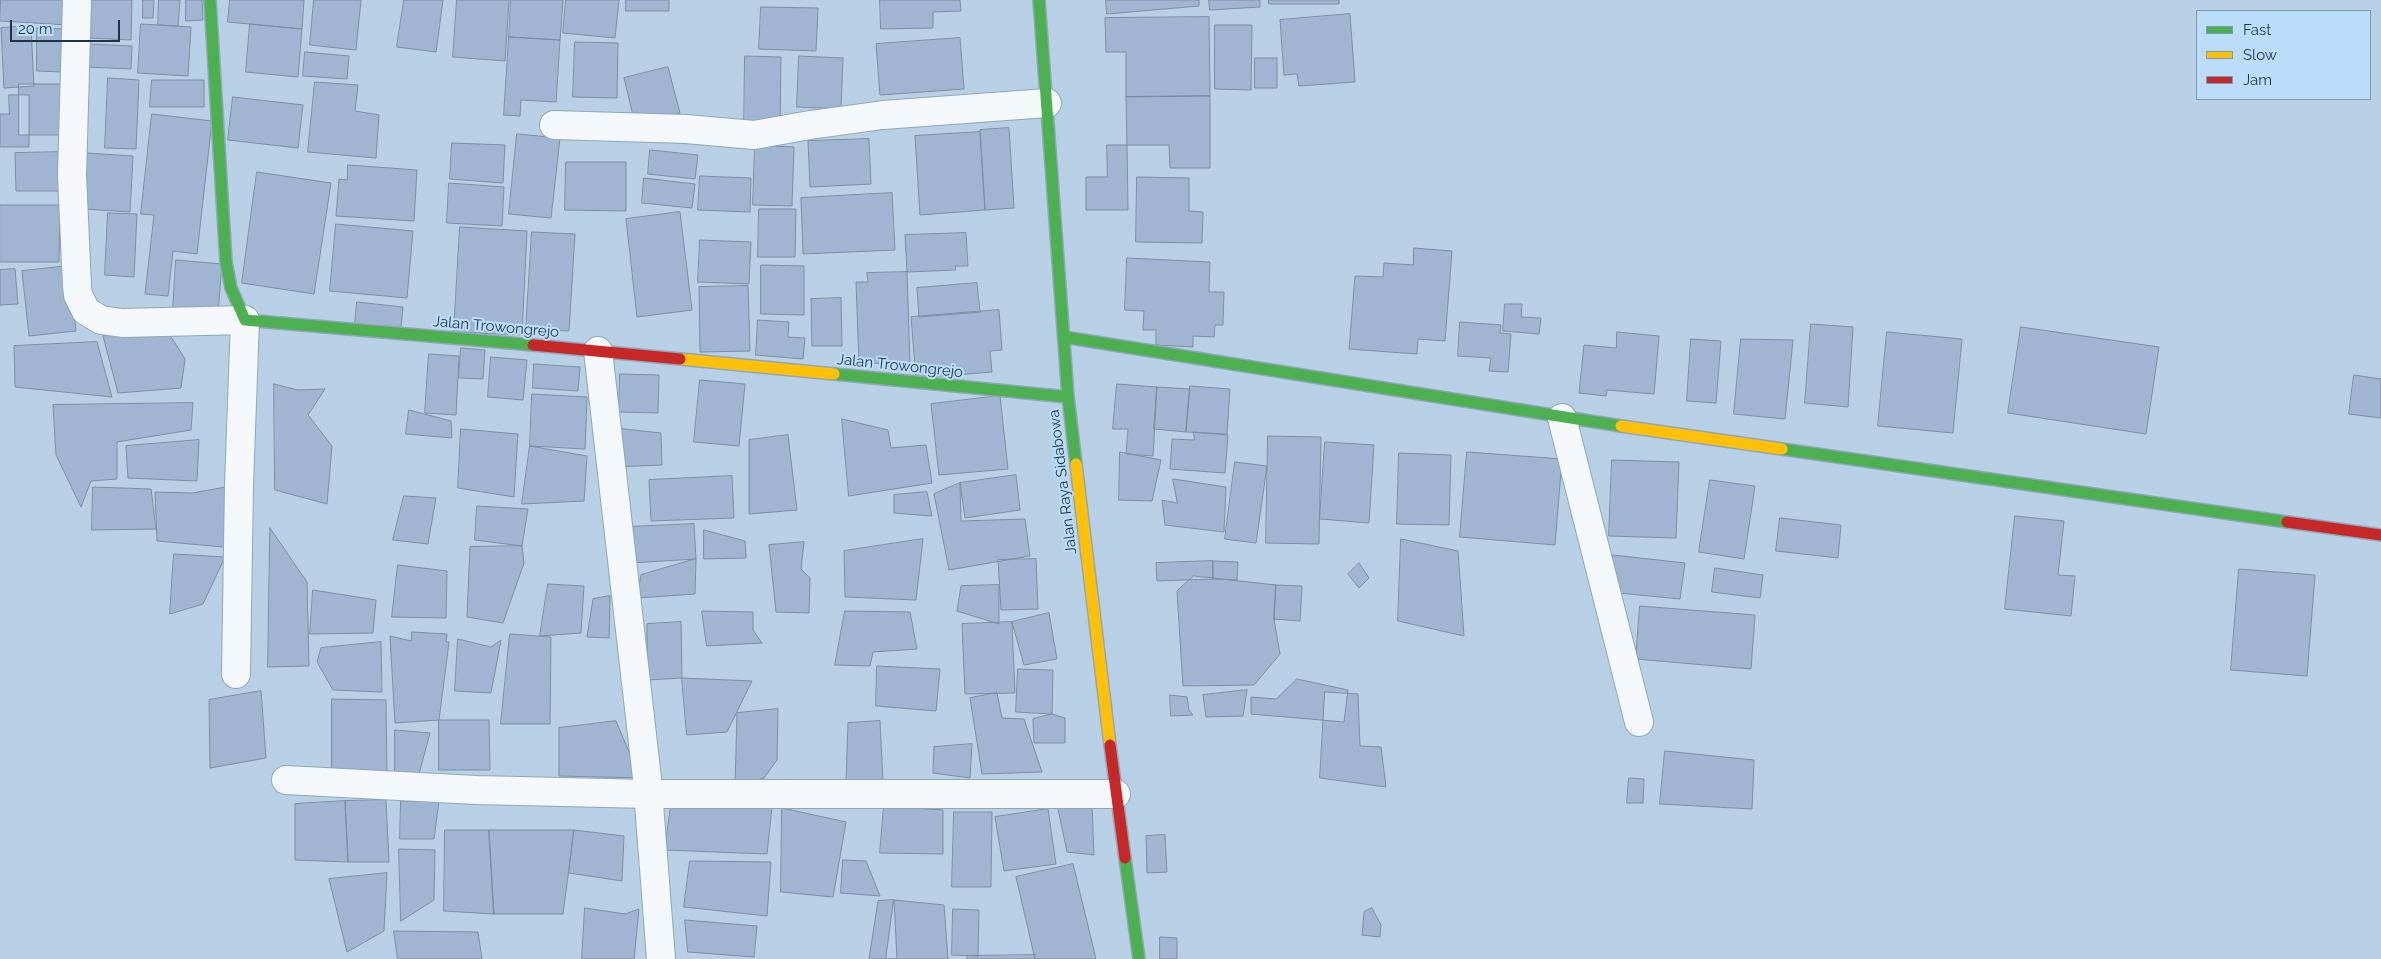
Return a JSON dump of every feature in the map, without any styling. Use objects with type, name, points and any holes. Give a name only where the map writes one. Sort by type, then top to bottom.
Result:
[{"type":"main road","points":[[210,0],[226,262],[231,288],[244,320]]},
{"type":"main road","name":"Jalan Raya Sidabowa","points":[[1039,0],[1068,396],[1116,794],[1139,959]]},
{"type":"main road","name":"Jalan Trowongrejo","points":[[244,320],[598,350],[1068,396]]},
{"type":"main road","points":[[1064,337],[1562,418],[2381,535]]},
{"type":"street","points":[[78,0],[72,175],[77,286],[78,295],[86,311],[101,320],[122,323],[244,320],[236,674]]},
{"type":"street","points":[[554,125],[686,129],[754,135],[883,115],[1047,103]]},
{"type":"street","points":[[598,350],[648,794],[661,959]]},
{"type":"street","points":[[1562,418],[1639,722]]},
{"type":"street","points":[[286,780],[476,790],[648,794],[1116,794]]},
{"type":"building","points":[[1,0],[70,0],[68,25],[0,21]]},
{"type":"building","points":[[89,0],[132,0],[131,40],[89,38]]},
{"type":"building","points":[[143,0],[154,0],[153,18],[143,18]]},
{"type":"building","points":[[159,0],[180,0],[178,26],[158,25]]},
{"type":"building","points":[[186,0],[202,0],[203,20],[186,21]]},
{"type":"building","points":[[230,0],[304,0],[302,29],[228,22]]},
{"type":"building","points":[[314,0],[361,0],[356,50],[310,45]]},
{"type":"building","points":[[404,0],[443,0],[436,52],[397,47]]},
{"type":"building","points":[[457,0],[509,0],[505,61],[453,57]]},
{"type":"building","points":[[511,0],[563,0],[560,40],[509,37]]},
{"type":"building","points":[[566,0],[619,0],[615,38],[563,33]]},
{"type":"building","points":[[626,0],[669,0],[669,11],[626,11]]},
{"type":"building","points":[[880,0],[960,0],[961,11],[933,12],[933,28],[881,29]]},
{"type":"building","points":[[1106,0],[1199,0],[1199,6],[1107,14]]},
{"type":"building","points":[[1209,0],[1260,0],[1260,7],[1210,10]]},
{"type":"building","points":[[1269,0],[1339,0],[1339,4],[1269,4]]},
{"type":"building","points":[[761,7],[818,8],[816,51],[759,49]]},
{"type":"building","points":[[1350,14],[1355,82],[1299,86],[1297,74],[1284,75],[1280,20]]},
{"type":"building","points":[[1209,17],[1210,96],[1126,97],[1126,52],[1106,52],[1105,18]]},
{"type":"building","points":[[141,24],[191,27],[188,76],[138,73]]},
{"type":"building","points":[[250,24],[302,29],[298,77],[246,72]]},
{"type":"building","points":[[1215,25],[1252,25],[1251,90],[1215,89]]},
{"type":"building","points":[[31,26],[34,86],[4,88],[1,28]]},
{"type":"building","points":[[37,28],[64,29],[63,72],[37,71]]},
{"type":"building","points":[[509,37],[560,40],[556,102],[521,100],[520,116],[504,115]]},
{"type":"building","points":[[960,38],[964,89],[880,95],[876,44]]},
{"type":"building","points":[[575,42],[618,43],[617,98],[573,97]]},
{"type":"building","points":[[89,44],[132,46],[131,69],[87,67]]},
{"type":"building","points":[[305,52],[349,56],[347,79],[303,76]]},
{"type":"building","points":[[745,56],[781,57],[780,128],[744,127]]},
{"type":"building","points":[[799,56],[843,58],[841,109],[797,107]]},
{"type":"building","points":[[1255,58],[1277,58],[1277,88],[1255,88]]},
{"type":"building","points":[[668,67],[680,113],[635,124],[624,78]]},
{"type":"building","points":[[108,78],[139,80],[136,149],[105,148]]},
{"type":"building","points":[[152,80],[204,80],[204,107],[150,107]]},
{"type":"building","points":[[315,82],[358,85],[355,111],[379,115],[376,158],[308,152]]},
{"type":"building","points":[[19,84],[70,84],[71,135],[19,135]]},
{"type":"building","points":[[9,95],[29,95],[29,147],[0,147],[0,114],[9,114]]},
{"type":"building","points":[[1210,96],[1210,168],[1170,168],[1169,145],[1127,145],[1126,97]]},
{"type":"building","points":[[233,97],[303,105],[298,148],[228,140]]},
{"type":"building","points":[[152,114],[212,121],[197,254],[173,251],[168,296],[145,294],[154,215],[141,214]]},
{"type":"building","points":[[1009,128],[1014,208],[985,210],[980,130]]},
{"type":"building","points":[[980,132],[985,210],[920,215],[915,136]]},
{"type":"building","points":[[517,134],[560,138],[551,218],[509,214]]},
{"type":"building","points":[[869,139],[871,184],[810,187],[808,141]]},
{"type":"building","points":[[452,143],[505,145],[503,183],[450,179]]},
{"type":"building","points":[[755,145],[794,147],[792,206],[753,205]]},
{"type":"building","points":[[1107,145],[1127,145],[1128,210],[1086,210],[1086,177],[1107,177]]},
{"type":"building","points":[[650,150],[698,155],[695,179],[648,174]]},
{"type":"building","points":[[66,152],[67,191],[16,191],[15,153]]},
{"type":"building","points":[[87,153],[133,156],[130,212],[83,209]]},
{"type":"building","points":[[566,162],[626,162],[626,211],[565,210]]},
{"type":"building","points":[[348,165],[417,170],[414,221],[336,216],[339,179],[347,180]]},
{"type":"building","points":[[257,172],[331,183],[314,294],[242,283]]},
{"type":"building","points":[[700,176],[751,178],[750,212],[698,210]]},
{"type":"building","points":[[1137,177],[1189,178],[1189,211],[1203,212],[1202,243],[1136,242]]},
{"type":"building","points":[[644,178],[695,184],[692,208],[642,203]]},
{"type":"building","points":[[449,183],[504,187],[502,226],[447,223]]},
{"type":"building","points":[[892,193],[895,250],[803,254],[801,198]]},
{"type":"building","points":[[0,205],[60,205],[59,262],[0,262]]},
{"type":"building","points":[[759,209],[796,209],[795,257],[758,257]]},
{"type":"building","points":[[680,212],[692,310],[637,317],[626,219]]},
{"type":"building","points":[[108,213],[137,214],[134,277],[105,275]]},
{"type":"building","points":[[336,224],[413,231],[407,298],[330,291]]},
{"type":"building","points":[[460,227],[527,231],[522,335],[454,332]]},
{"type":"building","points":[[532,232],[575,234],[569,331],[526,329]]},
{"type":"building","points":[[966,233],[968,266],[955,266],[956,270],[907,272],[905,235]]},
{"type":"building","points":[[700,240],[751,242],[749,284],[698,282]]},
{"type":"building","points":[[1414,248],[1452,251],[1445,341],[1418,339],[1417,354],[1349,349],[1355,276],[1383,277],[1384,263],[1413,265]]},
{"type":"building","points":[[1127,258],[1210,262],[1209,292],[1224,292],[1223,325],[1215,325],[1214,337],[1193,336],[1193,347],[1156,345],[1156,330],[1143,330],[1144,311],[1125,310]]},
{"type":"building","points":[[176,260],[222,264],[218,313],[173,310]]},
{"type":"building","points":[[761,265],[804,266],[804,315],[761,314]]},
{"type":"building","points":[[69,266],[76,331],[29,336],[22,271]]},
{"type":"building","points":[[15,269],[18,304],[0,305],[0,270]]},
{"type":"building","points":[[907,272],[910,362],[859,364],[856,282],[868,282],[867,273]]},
{"type":"building","points":[[977,283],[980,312],[919,317],[917,288]]},
{"type":"building","points":[[748,286],[750,351],[700,352],[699,287]]},
{"type":"building","points":[[841,298],[842,346],[812,346],[811,299]]},
{"type":"building","points":[[357,302],[403,307],[401,328],[355,324]]},
{"type":"building","points":[[1505,304],[1522,304],[1521,317],[1541,318],[1539,334],[1503,331]]},
{"type":"building","points":[[999,310],[1002,350],[990,351],[992,372],[916,378],[911,317]]},
{"type":"building","points":[[758,320],[789,322],[788,337],[805,338],[803,359],[756,355]]},
{"type":"building","points":[[1460,322],[1501,325],[1500,333],[1511,334],[1508,372],[1489,371],[1491,358],[1458,356]]},
{"type":"building","points":[[1811,324],[1853,327],[1848,407],[1805,403]]},
{"type":"building","points":[[2021,327],[2159,347],[2146,434],[2008,413]]},
{"type":"building","points":[[1617,332],[1659,336],[1654,394],[1607,390],[1606,396],[1579,393],[1584,345],[1616,348]]},
{"type":"building","points":[[1887,332],[1962,339],[1953,433],[1878,426]]},
{"type":"building","points":[[170,335],[185,359],[181,388],[118,393],[103,336]]},
{"type":"building","points":[[1691,339],[1721,341],[1716,403],[1687,401]]},
{"type":"building","points":[[1741,339],[1793,340],[1785,419],[1734,414]]},
{"type":"building","points":[[97,342],[112,397],[15,387],[14,346]]},
{"type":"building","points":[[461,348],[485,350],[483,379],[459,378]]},
{"type":"building","points":[[429,354],[459,356],[456,415],[425,413]]},
{"type":"building","points":[[491,357],[527,360],[523,400],[488,397]]},
{"type":"building","points":[[534,364],[580,367],[578,391],[533,388]]},
{"type":"building","points":[[620,374],[659,375],[658,413],[619,412]]},
{"type":"building","points":[[2354,375],[2381,379],[2381,418],[2349,414]]},
{"type":"building","points":[[700,380],[745,384],[739,446],[694,442]]},
{"type":"building","points":[[274,384],[298,390],[325,389],[308,415],[332,446],[327,504],[275,490]]},
{"type":"building","points":[[1117,384],[1157,387],[1153,456],[1126,454],[1128,429],[1113,429]]},
{"type":"building","points":[[1190,386],[1230,389],[1227,434],[1186,432]]},
{"type":"building","points":[[1157,387],[1190,389],[1186,432],[1154,429]]},
{"type":"building","points":[[532,394],[587,397],[585,449],[530,446]]},
{"type":"building","points":[[1000,396],[1008,469],[939,475],[931,404]]},
{"type":"building","points":[[193,403],[191,430],[117,442],[117,479],[91,481],[81,507],[56,455],[53,405]]},
{"type":"building","points":[[409,410],[451,421],[452,438],[406,434]]},
{"type":"building","points":[[842,419],[888,430],[891,448],[926,445],[932,483],[849,496]]},
{"type":"building","points":[[615,428],[661,433],[662,465],[613,467]]},
{"type":"building","points":[[461,429],[518,434],[514,497],[458,488]]},
{"type":"building","points":[[1194,432],[1228,435],[1225,473],[1170,469],[1172,439],[1194,440]]},
{"type":"building","points":[[788,435],[797,510],[749,514],[749,440]]},
{"type":"building","points":[[1268,436],[1321,437],[1319,544],[1266,543]]},
{"type":"building","points":[[199,440],[197,481],[128,478],[126,446]]},
{"type":"building","points":[[1325,442],[1374,445],[1369,523],[1320,519]]},
{"type":"building","points":[[530,446],[587,456],[584,501],[522,504]]},
{"type":"building","points":[[1120,452],[1161,460],[1152,501],[1119,500]]},
{"type":"building","points":[[1467,452],[1562,459],[1555,545],[1460,537]]},
{"type":"building","points":[[1399,453],[1451,455],[1449,525],[1397,524]]},
{"type":"building","points":[[1612,460],[1679,462],[1676,538],[1609,536]]},
{"type":"building","points":[[1235,462],[1267,466],[1256,543],[1225,539]]},
{"type":"building","points":[[1016,475],[1020,510],[965,518],[960,483]]},
{"type":"building","points":[[732,476],[734,518],[651,521],[649,480]]},
{"type":"building","points":[[1173,479],[1226,487],[1224,532],[1165,525],[1162,500],[1177,503]]},
{"type":"building","points":[[1710,480],[1755,486],[1744,559],[1699,552]]},
{"type":"building","points":[[960,483],[961,521],[1025,519],[1030,556],[949,570],[934,494]]},
{"type":"building","points":[[233,486],[234,548],[157,541],[155,492],[192,493]]},
{"type":"building","points":[[93,487],[151,489],[156,529],[92,530]]},
{"type":"building","points":[[927,492],[932,516],[894,513],[894,495]]},
{"type":"building","points":[[404,496],[436,498],[428,544],[393,540]]},
{"type":"building","points":[[477,506],[528,509],[522,546],[475,540]]},
{"type":"building","points":[[2015,516],[2064,521],[2058,575],[2075,576],[2071,616],[2005,609]]},
{"type":"building","points":[[1780,518],[1841,525],[1838,558],[1776,551]]},
{"type":"building","points":[[694,524],[696,559],[630,563],[628,527]]},
{"type":"building","points":[[270,528],[307,582],[309,666],[268,667]]},
{"type":"building","points":[[704,530],[745,541],[746,558],[704,559]]},
{"type":"building","points":[[923,539],[916,600],[845,597],[844,551]]},
{"type":"building","points":[[1401,539],[1458,551],[1464,636],[1398,621]]},
{"type":"building","points":[[804,542],[801,569],[810,578],[809,613],[776,612],[769,545]]},
{"type":"building","points":[[522,546],[524,563],[503,623],[467,617],[470,547]]},
{"type":"building","points":[[174,554],[225,557],[203,604],[170,614]]},
{"type":"building","points":[[1613,555],[1685,563],[1680,599],[1609,592]]},
{"type":"building","points":[[696,559],[695,594],[637,598],[641,575]]},
{"type":"building","points":[[1036,559],[1038,609],[1001,610],[998,560]]},
{"type":"building","points":[[1213,561],[1238,562],[1237,580],[1213,579]]},
{"type":"building","points":[[1213,561],[1213,579],[1157,581],[1156,563]]},
{"type":"building","points":[[1359,563],[1369,578],[1359,588],[1348,574]]},
{"type":"building","points":[[398,565],[447,571],[446,618],[392,617]]},
{"type":"building","points":[[1715,568],[1763,575],[1760,598],[1712,592]]},
{"type":"building","points":[[2239,569],[2315,575],[2307,676],[2231,670]]},
{"type":"building","points":[[1194,576],[1276,585],[1274,619],[1280,654],[1254,685],[1183,686],[1177,591]]},
{"type":"building","points":[[548,584],[584,586],[581,633],[540,636]]},
{"type":"building","points":[[999,585],[999,624],[957,611],[961,586]]},
{"type":"building","points":[[1276,585],[1302,586],[1300,621],[1274,619]]},
{"type":"building","points":[[313,590],[376,600],[373,633],[310,634]]},
{"type":"building","points":[[610,596],[609,638],[587,637],[593,599]]},
{"type":"building","points":[[1640,606],[1755,615],[1751,669],[1636,659]]},
{"type":"building","points":[[702,611],[753,612],[753,630],[762,643],[707,646]]},
{"type":"building","points":[[845,611],[910,612],[917,649],[873,652],[870,666],[835,665]]},
{"type":"building","points":[[1049,613],[1057,659],[1024,665],[1012,622]]},
{"type":"building","points":[[681,622],[682,678],[647,680],[647,624]]},
{"type":"building","points":[[1012,622],[1015,693],[965,694],[962,624]]},
{"type":"building","points":[[412,632],[447,634],[446,642],[449,642],[439,720],[395,723],[390,636],[411,641]]},
{"type":"building","points":[[510,634],[551,637],[550,724],[501,724]]},
{"type":"building","points":[[458,639],[491,647],[501,640],[491,693],[455,691]]},
{"type":"building","points":[[381,642],[382,692],[333,690],[317,662],[321,648]]},
{"type":"building","points":[[877,666],[940,669],[936,711],[876,706]]},
{"type":"building","points":[[1018,669],[1053,670],[1052,714],[1016,712]]},
{"type":"building","points":[[682,678],[752,681],[727,732],[687,735]]},
{"type":"building","points":[[1297,679],[1348,690],[1344,722],[1251,714],[1251,697],[1276,699]]},
{"type":"building","points":[[1247,690],[1243,716],[1206,717],[1203,695]]},
{"type":"building","points":[[261,691],[266,758],[210,768],[209,700]]},
{"type":"building","points":[[1325,692],[1358,694],[1360,746],[1381,747],[1386,787],[1320,778]]},
{"type":"building","points":[[997,693],[1002,718],[1024,719],[1042,772],[982,774],[970,698]]},
{"type":"building","points":[[1170,695],[1187,697],[1189,710],[1193,715],[1171,716]]},
{"type":"building","points":[[332,699],[386,700],[387,773],[332,771]]},
{"type":"building","points":[[778,709],[777,760],[764,778],[735,787],[737,713]]},
{"type":"building","points":[[1052,714],[1065,718],[1065,743],[1034,743],[1033,719]]},
{"type":"building","points":[[439,720],[489,720],[490,770],[439,770]]},
{"type":"building","points":[[616,721],[640,778],[559,776],[559,728]]},
{"type":"building","points":[[880,721],[883,782],[846,783],[848,723]]},
{"type":"building","points":[[395,730],[430,733],[418,778],[395,780]]},
{"type":"building","points":[[972,744],[970,778],[933,773],[934,747]]},
{"type":"building","points":[[1665,751],[1754,760],[1752,809],[1660,804]]},
{"type":"building","points":[[1629,778],[1644,779],[1643,803],[1627,803]]},
{"type":"building","points":[[386,800],[389,862],[348,862],[345,801]]},
{"type":"building","points":[[345,801],[348,862],[295,860],[295,804]]},
{"type":"building","points":[[401,801],[439,801],[434,839],[400,839]]},
{"type":"building","points":[[1063,802],[1092,804],[1094,855],[1067,852],[1058,809]]},
{"type":"building","points":[[671,806],[772,807],[767,854],[665,850]]},
{"type":"building","points":[[884,806],[943,810],[943,854],[880,853]]},
{"type":"building","points":[[782,808],[846,822],[833,897],[781,892]]},
{"type":"building","points":[[1048,809],[1056,864],[1004,871],[995,817]]},
{"type":"building","points":[[954,812],[992,812],[991,887],[952,887]]},
{"type":"building","points":[[445,830],[489,830],[494,914],[444,911]]},
{"type":"building","points":[[489,830],[574,830],[563,914],[494,914]]},
{"type":"building","points":[[574,830],[624,836],[622,881],[569,873]]},
{"type":"building","points":[[1165,835],[1167,872],[1147,873],[1146,836]]},
{"type":"building","points":[[399,849],[435,850],[434,900],[401,921]]},
{"type":"building","points":[[843,860],[866,861],[880,896],[841,893]]},
{"type":"building","points":[[690,861],[771,862],[767,916],[684,907]]},
{"type":"building","points":[[1073,864],[1096,959],[1035,959],[1016,877]]},
{"type":"building","points":[[387,873],[384,931],[347,952],[329,879]]},
{"type":"building","points":[[894,900],[944,905],[948,959],[886,959]]},
{"type":"building","points":[[894,900],[897,959],[869,959],[878,901]]},
{"type":"building","points":[[585,908],[625,914],[639,909],[634,959],[582,959]]},
{"type":"building","points":[[1372,908],[1381,925],[1380,937],[1362,935],[1364,912]]},
{"type":"building","points":[[953,909],[979,910],[978,956],[952,955]]},
{"type":"building","points":[[685,920],[757,926],[754,957],[688,952]]},
{"type":"building","points":[[394,931],[478,932],[482,959],[398,959]]},
{"type":"building","points":[[1160,937],[1177,938],[1177,959],[1160,959]]},
{"type":"building","points":[[1035,955],[1035,959],[967,959],[967,956]]},
{"type":"traffic: fast","points":[[210,0],[226,262],[231,288],[245,320],[533,345]]},
{"type":"traffic: fast","points":[[1039,0],[1068,397],[1076,464]]},
{"type":"traffic: fast","points":[[1064,337],[1621,426]]},
{"type":"traffic: fast","points":[[834,374],[1068,397]]},
{"type":"traffic: fast","points":[[1782,449],[2287,522]]},
{"type":"traffic: fast","points":[[1125,858],[1139,959]]},
{"type":"traffic: slow","points":[[680,359],[834,374]]},
{"type":"traffic: slow","points":[[1621,426],[1782,449]]},
{"type":"traffic: slow","points":[[1076,464],[1110,745]]},
{"type":"traffic: jam","points":[[533,345],[680,359]]},
{"type":"traffic: jam","points":[[2287,522],[2381,535]]},
{"type":"traffic: jam","points":[[1110,745],[1125,858]]}]
